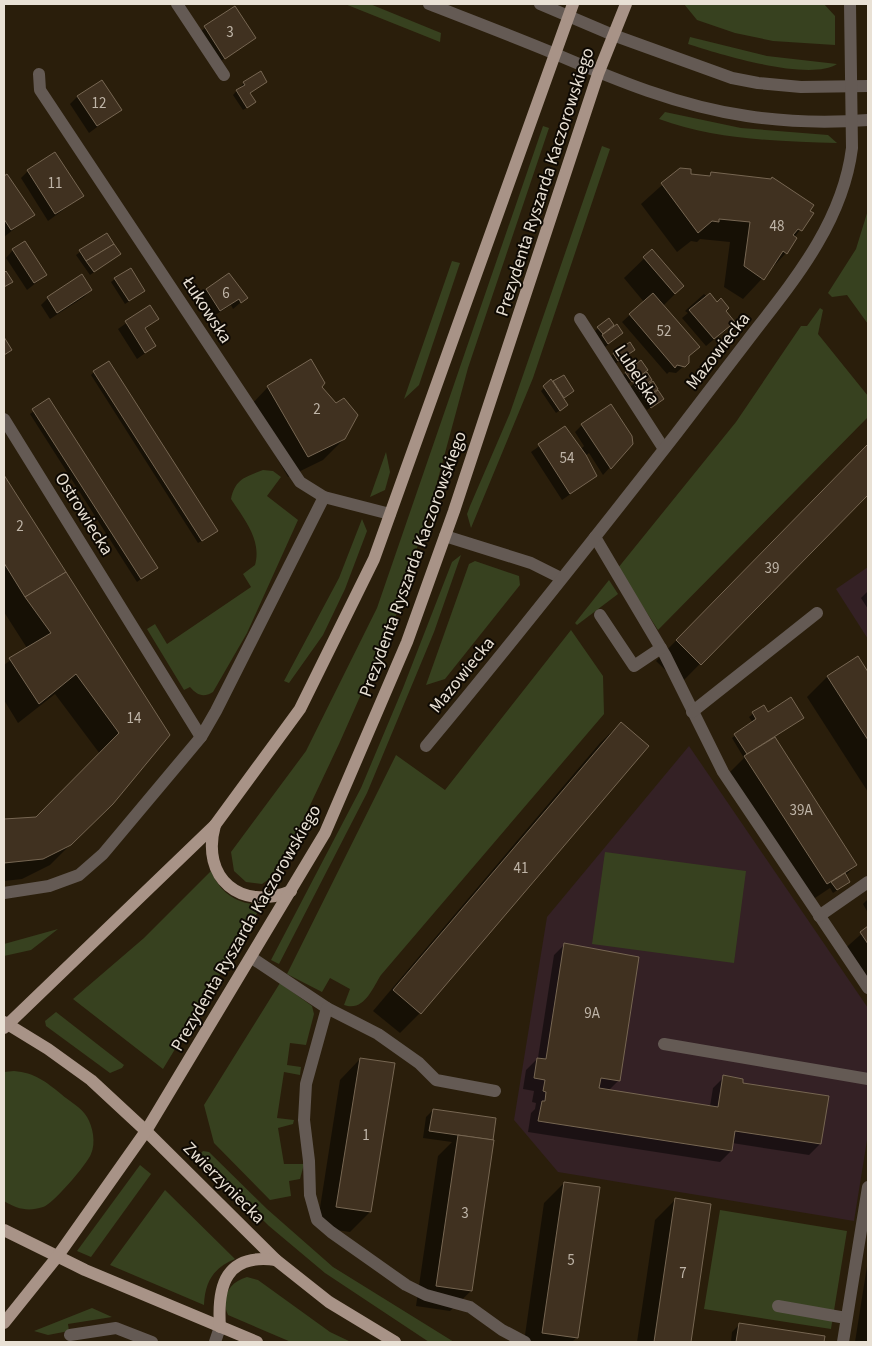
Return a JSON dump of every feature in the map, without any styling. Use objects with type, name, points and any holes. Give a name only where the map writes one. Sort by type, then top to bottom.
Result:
[{"type":"main road","name":"Prezydenta Ryszarda Kaczorowskiego","points":[[5,1024],[214,825],[300,709],[374,558],[441,377],[487,239],[553,53],[573,4]]},
{"type":"main road","name":"Prezydenta Ryszarda Kaczorowskiego","points":[[4,1323],[57,1258],[146,1131],[252,958],[325,832],[407,642],[445,536],[598,74],[626,4]]},
{"type":"main road","points":[[214,825],[210,841],[211,858],[217,873],[228,886],[242,895],[259,899],[276,897],[291,891]]},
{"type":"main road","name":"Zwierzyniecka","points":[[5,1024],[48,1049],[91,1080],[146,1131],[276,1260],[329,1302],[395,1342]]},
{"type":"main road","points":[[4,1230],[57,1258],[257,1342]]},
{"type":"main road","points":[[220,1327],[219,1293],[225,1280],[234,1268],[247,1261],[261,1258],[276,1260]]},
{"type":"street","points":[[177,4],[224,75]]},
{"type":"street","points":[[429,4],[553,53],[598,74],[662,97],[734,114],[806,122],[868,120]]},
{"type":"street","points":[[540,4],[613,35],[732,78],[780,86],[850,88],[868,86]]},
{"type":"street","points":[[850,4],[850,88]]},
{"type":"street","name":"Łukowska","points":[[39,74],[40,90],[300,482],[324,497],[390,514]]},
{"type":"street","name":"Mazowiecka","points":[[426,746],[664,449],[794,280],[818,243],[828,226],[850,164],[852,121],[850,88]]},
{"type":"street","name":"Lubelska","points":[[580,319],[664,449]]},
{"type":"street","name":"Ostrowiecka","points":[[4,419],[201,737]]},
{"type":"street","points":[[4,893],[50,886],[79,875],[104,854],[201,737],[324,497]]},
{"type":"street","points":[[445,536],[531,562],[561,578]]},
{"type":"street","points":[[595,537],[661,648],[723,772],[868,988]]},
{"type":"street","points":[[692,712],[817,613]]},
{"type":"street","points":[[600,615],[634,666],[661,648]]},
{"type":"street","points":[[819,916],[868,882]]},
{"type":"street","points":[[252,958],[327,1008],[378,1034],[418,1063],[436,1080],[495,1091]]},
{"type":"street","points":[[327,1008],[306,1084],[304,1120],[309,1162],[310,1195],[317,1220],[406,1285],[426,1295],[470,1307],[502,1330],[524,1342]]},
{"type":"street","points":[[664,1044],[868,1079]]},
{"type":"street","points":[[843,1342],[868,1187]]},
{"type":"street","points":[[778,1306],[846,1318]]},
{"type":"street","points":[[215,1342],[220,1327]]},
{"type":"street","points":[[70,1335],[116,1328],[152,1342]]},
{"type":"shaded area","points":[[868,567],[868,639],[836,589]]},
{"type":"shaded area","points":[[689,746],[868,1008],[868,1134],[854,1221],[558,1172],[514,1120],[547,917]]},
{"type":"green space","points":[[345,4],[370,4],[441,33],[440,42]]},
{"type":"green space","points":[[684,4],[824,4],[835,16],[835,45],[773,41],[735,33],[697,20]]},
{"type":"green space","points":[[690,37],[767,56],[837,64],[824,69],[806,70],[764,64],[720,54],[688,44]]},
{"type":"green space","points":[[665,112],[741,128],[828,135],[837,143],[747,138],[702,131],[659,119]]},
{"type":"green space","points":[[543,126],[549,128],[468,368],[435,490],[397,613],[339,744],[278,873],[262,884],[246,882],[234,871],[231,852],[306,751],[377,608]]},
{"type":"green space","points":[[602,146],[610,149],[533,378],[471,528],[467,514],[510,413]]},
{"type":"green space","points":[[868,210],[868,324],[847,295],[832,297],[828,293],[856,249]]},
{"type":"green space","points":[[452,261],[460,263],[419,385],[404,399]]},
{"type":"green space","points":[[820,308],[823,310],[818,334],[868,396],[868,417],[658,630],[618,568],[736,422],[801,326],[807,326]]},
{"type":"green space","points":[[386,452],[390,472],[385,490],[370,497]]},
{"type":"green space","points":[[263,470],[273,471],[281,477],[267,496],[298,520],[247,633],[213,692],[203,695],[198,694],[190,687],[184,690],[147,629],[155,624],[167,644],[251,587],[243,574],[255,565],[257,556],[254,538],[231,499],[238,483],[246,477]]},
{"type":"green space","points":[[362,519],[367,531],[345,589],[323,635],[289,683],[284,681],[339,578]]},
{"type":"green space","points":[[461,555],[434,632],[367,793],[279,964],[271,960],[361,788],[403,688],[452,562]]},
{"type":"green space","points":[[475,561],[519,576],[520,585],[445,679],[426,685],[469,564]]},
{"type":"green space","points":[[609,580],[618,594],[577,625],[575,623]]},
{"type":"green space","points":[[571,630],[603,676],[604,714],[381,975],[367,998],[357,1005],[344,1005],[350,989],[330,978],[322,992],[287,974],[396,755],[445,790]]},
{"type":"green space","points":[[605,852],[746,871],[734,963],[592,944]]},
{"type":"green space","points":[[211,871],[220,886],[231,896],[238,900],[262,905],[163,1069],[73,999],[144,938]]},
{"type":"green space","points":[[58,929],[31,950],[4,956],[4,944]]},
{"type":"green space","points":[[280,983],[312,1006],[314,1014],[306,1045],[290,1043],[287,1065],[301,1067],[300,1075],[284,1072],[277,1118],[294,1120],[293,1124],[278,1128],[284,1164],[304,1164],[300,1179],[289,1181],[291,1196],[270,1200],[214,1143],[204,1105]]},
{"type":"green space","points":[[56,1012],[124,1065],[122,1068],[110,1073],[46,1026],[45,1021]]},
{"type":"green space","points":[[14,1071],[39,1078],[79,1108],[87,1117],[93,1135],[93,1150],[77,1174],[48,1205],[32,1209],[18,1208],[4,1201],[4,1072]]},
{"type":"green space","points":[[203,1151],[209,1152],[267,1209],[333,1267],[454,1342],[429,1342],[325,1273],[269,1226],[198,1156]]},
{"type":"green space","points":[[140,1165],[151,1174],[91,1257],[77,1251]]},
{"type":"green space","points":[[165,1190],[235,1259],[216,1271],[208,1283],[204,1305],[110,1265]]},
{"type":"green space","points":[[720,1210],[847,1231],[831,1329],[704,1309]]},
{"type":"green space","points":[[247,1277],[258,1280],[330,1332],[351,1342],[291,1342],[228,1315],[225,1303],[228,1292],[235,1283]]},
{"type":"green space","points":[[92,1308],[112,1317],[68,1324],[69,1331],[48,1335],[34,1331]]},
{"type":"building","points":[[235,6],[256,38],[225,59],[204,26]]},
{"type":"building","points":[[261,71],[267,82],[250,93],[256,102],[247,108],[236,90],[245,85],[243,82]]},
{"type":"building","points":[[102,80],[122,110],[97,126],[77,96]]},
{"type":"building","points":[[55,152],[84,196],[55,214],[27,170]]},
{"type":"building","points":[[680,168],[691,169],[691,174],[710,176],[711,172],[771,179],[772,177],[814,205],[810,211],[814,213],[802,231],[798,229],[793,235],[797,238],[787,254],[783,251],[764,280],[744,266],[750,222],[719,219],[719,222],[712,221],[698,233],[661,183]]},
{"type":"building","points":[[7,174],[35,215],[11,230],[4,219],[4,176]]},
{"type":"building","points":[[107,233],[114,244],[86,261],[79,250]]},
{"type":"building","points":[[25,241],[47,275],[34,283],[12,249]]},
{"type":"building","points":[[114,244],[121,254],[94,272],[86,261]]},
{"type":"building","points":[[652,249],[684,286],[675,294],[643,257]]},
{"type":"building","points":[[131,268],[145,291],[129,301],[114,278]]},
{"type":"building","points":[[6,271],[13,282],[4,287],[4,273]]},
{"type":"building","points":[[229,273],[248,298],[241,303],[239,299],[220,311],[206,289]]},
{"type":"building","points":[[82,274],[92,290],[57,313],[47,297]]},
{"type":"building","points":[[653,293],[700,347],[689,356],[689,363],[685,367],[677,365],[675,368],[629,314]]},
{"type":"building","points":[[710,293],[717,302],[721,298],[729,308],[726,311],[735,322],[714,339],[689,310]]},
{"type":"building","points":[[150,305],[159,319],[145,328],[156,346],[145,353],[125,321]]},
{"type":"building","points":[[609,318],[614,325],[603,334],[597,327]]},
{"type":"building","points":[[617,324],[623,333],[608,344],[602,335]]},
{"type":"building","points":[[4,337],[12,350],[4,355]]},
{"type":"building","points":[[630,342],[635,350],[618,361],[613,353]]},
{"type":"building","points":[[311,359],[325,383],[322,387],[336,403],[344,398],[358,415],[345,439],[308,457],[267,386]]},
{"type":"building","points":[[641,360],[648,370],[632,382],[625,372]]},
{"type":"building","points":[[109,361],[218,531],[202,541],[93,371]]},
{"type":"building","points":[[647,372],[652,380],[638,390],[633,382]]},
{"type":"building","points":[[564,375],[574,391],[564,398],[553,381]]},
{"type":"building","points":[[551,379],[568,405],[560,411],[543,386]]},
{"type":"building","points":[[653,381],[658,389],[645,399],[639,390]]},
{"type":"building","points":[[658,390],[664,399],[651,408],[645,400]]},
{"type":"building","points":[[49,398],[158,568],[141,579],[32,409]]},
{"type":"building","points":[[611,404],[632,436],[633,444],[611,469],[581,424]]},
{"type":"building","points":[[565,426],[586,455],[597,476],[570,494],[538,444]]},
{"type":"building","points":[[868,444],[868,495],[701,665],[676,640]]},
{"type":"building","points":[[4,475],[66,572],[25,597],[4,563]]},
{"type":"building","points":[[66,572],[170,735],[113,804],[71,845],[43,859],[4,863],[4,819],[36,817],[119,733],[76,674],[39,704],[9,658],[51,633],[25,597]]},
{"type":"building","points":[[858,656],[868,672],[868,740],[827,676]]},
{"type":"building","points":[[791,697],[804,718],[747,754],[734,734],[756,719],[752,712],[764,705],[768,712]]},
{"type":"building","points":[[621,722],[649,746],[421,1014],[393,990]]},
{"type":"building","points":[[775,737],[857,865],[827,884],[744,756]]},
{"type":"building","points":[[845,873],[850,882],[837,890],[831,882]]},
{"type":"building","points":[[868,926],[868,944],[860,932]]},
{"type":"building","points":[[564,943],[639,957],[620,1081],[601,1078],[599,1088],[718,1107],[723,1075],[743,1079],[743,1083],[829,1096],[821,1144],[735,1131],[732,1151],[538,1121],[542,1101],[545,1101],[546,1092],[543,1091],[545,1080],[534,1078],[537,1058],[546,1059]]},
{"type":"building","points":[[360,1058],[395,1063],[371,1212],[336,1207]]},
{"type":"building","points":[[433,1109],[496,1118],[493,1140],[429,1131]]},
{"type":"building","points":[[458,1135],[494,1140],[472,1291],[436,1286]]},
{"type":"building","points":[[564,1182],[600,1187],[578,1338],[542,1333]]},
{"type":"building","points":[[675,1198],[711,1204],[691,1342],[654,1342]]},
{"type":"building","points":[[739,1323],[825,1336],[824,1342],[736,1342]]}]
